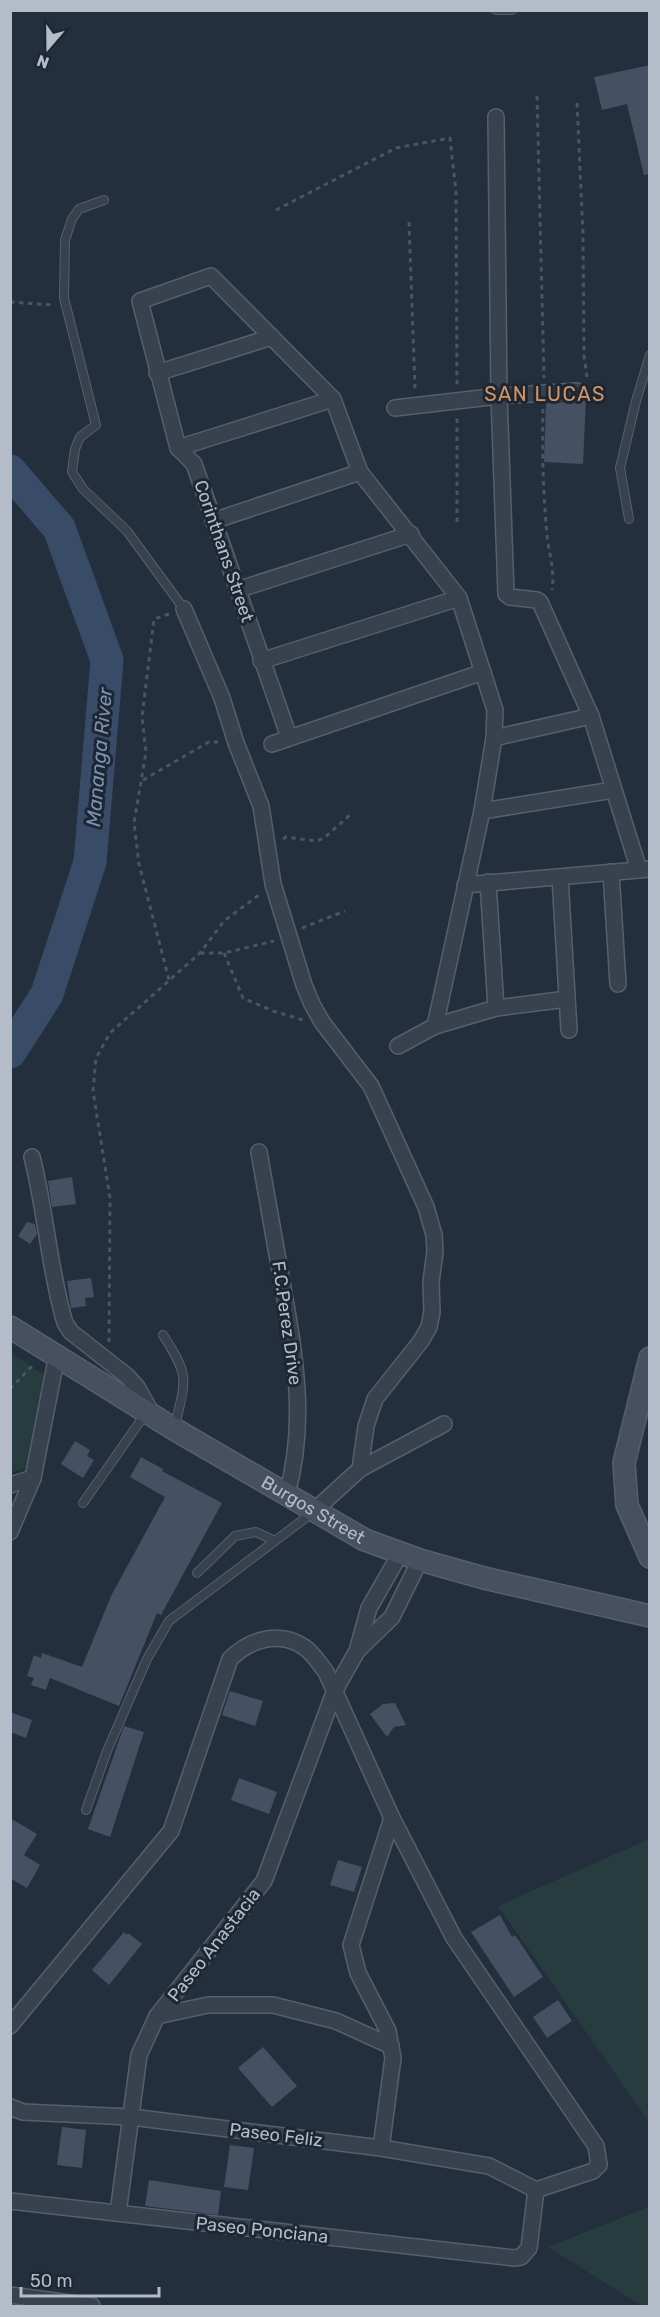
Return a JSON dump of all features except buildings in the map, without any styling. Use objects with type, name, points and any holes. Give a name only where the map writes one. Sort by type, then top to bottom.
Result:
[{"type":"street","points":[[465,885],[644,869],[613,790],[591,716],[537,600],[510,597],[506,594],[499,396],[496,117]]},
{"type":"street","name":"Corinthans Street","points":[[272,337],[212,276],[140,301],[178,448],[194,464],[289,737]]},
{"type":"street","points":[[157,373],[272,337],[333,399],[360,472],[459,598],[495,710],[494,738],[482,811],[435,1026]]},
{"type":"street","points":[[395,408],[499,396],[577,391]]},
{"type":"street","points":[[178,448],[333,399]]},
{"type":"street","points":[[213,520],[360,472]]},
{"type":"street","points":[[237,590],[411,534]]},
{"type":"street","points":[[261,661],[459,598]]},
{"type":"street","points":[[184,609],[222,698],[261,806],[273,884],[304,985],[322,1022],[358,1068],[380,1104],[426,1208],[434,1235],[432,1312],[429,1327],[421,1341],[375,1400],[366,1426],[360,1469]]},
{"type":"street","points":[[272,744],[483,672]]},
{"type":"street","points":[[494,738],[591,716]]},
{"type":"street","points":[[482,811],[613,790]]},
{"type":"street","points":[[611,872],[618,984]]},
{"type":"street","points":[[560,877],[569,1030]]},
{"type":"street","points":[[488,882],[496,1008]]},
{"type":"street","points":[[398,1046],[435,1026],[496,1008],[567,999]]},
{"type":"street","name":"F.C.Perez Drive","points":[[259,1152],[294,1350],[299,1426],[293,1472],[287,1494]]},
{"type":"street","points":[[32,1157],[40,1189],[48,1252],[65,1323],[71,1332],[108,1361],[137,1388],[150,1414]]},
{"type":"street","name":"Burgos Street","points":[[10,1327],[174,1429],[365,1540],[410,1557],[484,1578],[650,1616]]},
{"type":"street","points":[[10,1532],[33,1478],[57,1355]]},
{"type":"street","points":[[650,1358],[624,1463],[627,1505],[650,1557]]},
{"type":"street","points":[[314,1511],[360,1469],[444,1424]]},
{"type":"street","points":[[10,1485],[33,1478]]},
{"type":"street","name":"Paseo Anastacia","points":[[357,1651],[392,1617],[410,1557]]},
{"type":"street","name":"Paseo Anastacia","points":[[117,2213],[139,2055],[147,2032],[157,2016],[264,1881],[335,1690],[357,1651],[369,1608],[410,1557]]},
{"type":"street","points":[[10,2026],[171,1832],[230,1659],[240,1649],[255,1641],[286,1639],[302,1646],[312,1654],[326,1672],[392,1818],[454,1938],[596,2146],[599,2165],[593,2171],[536,2190]]},
{"type":"street","points":[[381,2148],[393,2058],[388,2031],[358,1973],[351,1945],[392,1818]]},
{"type":"street","points":[[157,2016],[208,2005],[273,2005],[336,2021],[391,2046]]},
{"type":"street","name":"Paseo Feliz","points":[[10,2107],[22,2112],[131,2118],[381,2148],[489,2166],[536,2190]]},
{"type":"street","name":"Paseo Ponciana","points":[[10,2201],[514,2258],[521,2257],[529,2248],[536,2190]]},
{"type":"street","points":[[10,2295],[92,2307]]},
{"type":"lane","points":[[496,10],[512,10]]},
{"type":"lane","points":[[104,200],[79,209],[72,219],[65,240],[64,298],[96,425],[80,437],[75,449],[72,472],[83,489],[127,531],[184,609]]},
{"type":"lane","points":[[629,519],[620,468],[650,355]]},
{"type":"lane","points":[[162,1335],[183,1369],[185,1382],[174,1429]]},
{"type":"lane","points":[[83,1503],[150,1414]]},
{"type":"lane","points":[[86,1809],[147,1659],[169,1621],[314,1511]]},
{"type":"lane","points":[[197,1572],[235,1536],[256,1532],[275,1541]]},
{"type":"path","points":[[537,96],[544,393],[542,463],[545,475],[547,536],[554,576],[546,618]]},
{"type":"path","points":[[577,104],[583,234],[584,356],[587,372],[586,391],[577,391]]},
{"type":"path","points":[[276,210],[396,148],[450,138],[456,192],[457,522]]},
{"type":"path","points":[[409,222],[415,406]]},
{"type":"path","points":[[10,302],[52,306],[64,298]]},
{"type":"path","points":[[169,980],[138,854],[134,823],[147,752],[142,717],[154,619],[184,609]]},
{"type":"path","points":[[143,780],[208,742],[236,742]]},
{"type":"path","points":[[268,847],[286,837],[316,842],[324,838],[350,815]]},
{"type":"path","points":[[108,1361],[110,1198],[93,1091],[95,1065],[99,1053],[110,1033],[200,953],[224,921],[273,884]]},
{"type":"path","points":[[224,953],[243,998],[297,1019],[322,1022]]},
{"type":"path","points":[[10,1389],[32,1366]]},
{"type":"green space","points":[[10,1352],[45,1376],[27,1468],[11,1472]]},
{"type":"green space","points":[[649,1839],[649,2122],[498,1906]]},
{"type":"green space","points":[[649,2207],[649,2306],[642,2306],[548,2247]]},
{"type":"waterway","name":"Mananga River","points":[[10,471],[59,528],[107,660],[90,862],[47,994],[10,1052]]},
{"type":"district","name":"SAN LUCAS","points":[[545,394]]}]
